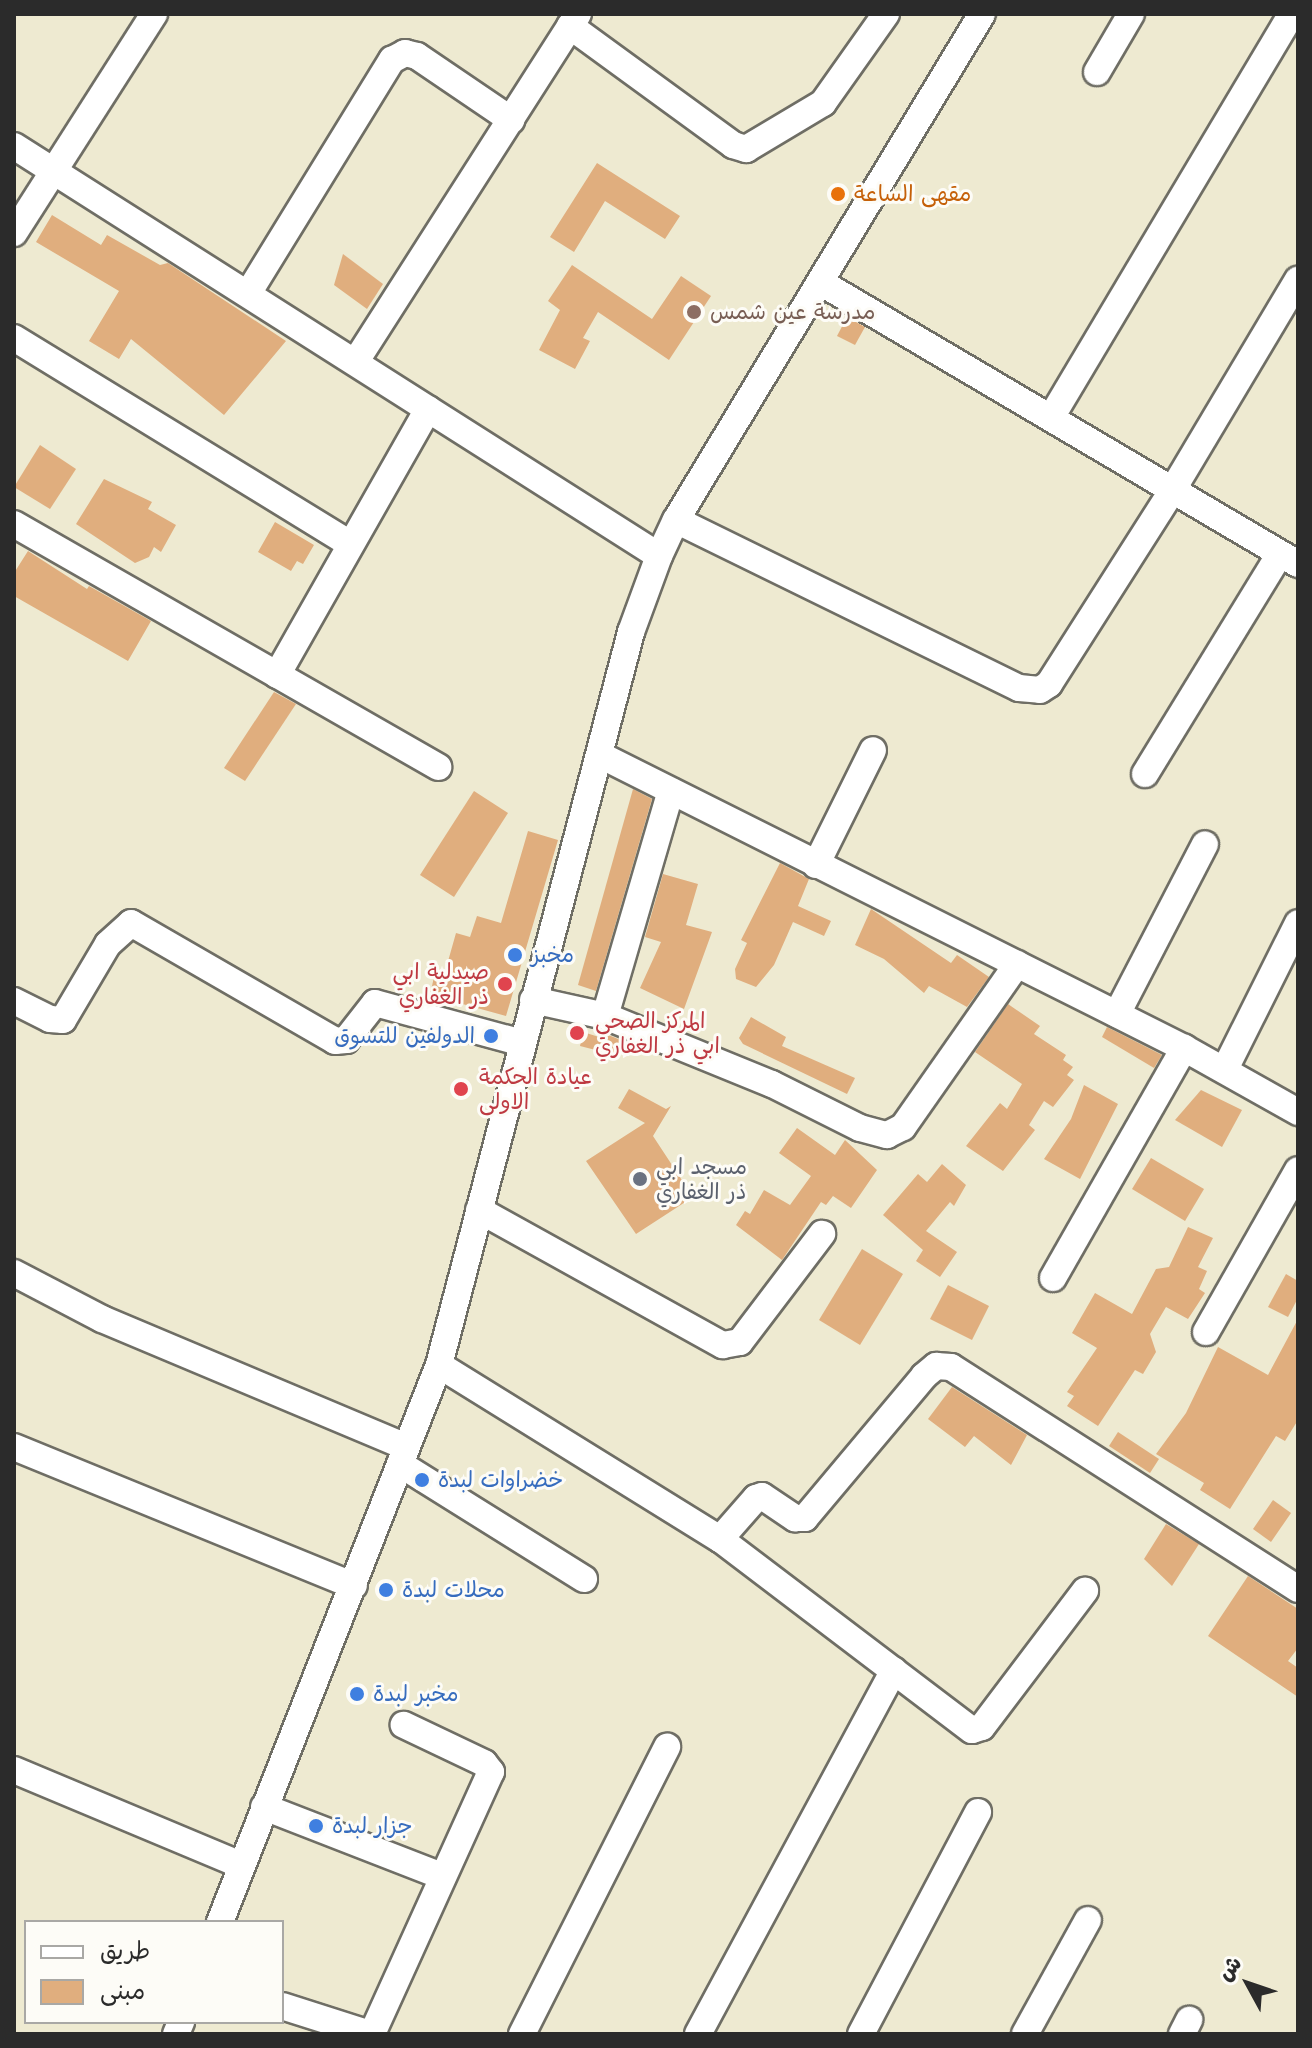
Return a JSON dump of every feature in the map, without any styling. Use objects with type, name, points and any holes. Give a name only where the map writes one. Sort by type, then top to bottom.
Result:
[{"type":"street","points":[[14,233],[154,14]]},
{"type":"street","points":[[356,361],[574,20],[733,145],[746,149],[823,103],[886,14]]},
{"type":"street","points":[[221,1920],[439,1365],[631,632],[659,556],[676,520],[982,14]]},
{"type":"street","points":[[1097,72],[1131,14]]},
{"type":"street","points":[[1052,416],[1292,14]]},
{"type":"street","points":[[249,292],[392,60],[405,53],[417,56],[511,120]]},
{"type":"street","points":[[14,146],[249,292],[659,556]]},
{"type":"street","points":[[676,520],[1030,691],[1049,684],[1172,491],[1298,280]]},
{"type":"street","points":[[820,282],[1293,560],[1145,774]]},
{"type":"street","points":[[14,338],[350,544]]},
{"type":"street","points":[[277,675],[428,409]]},
{"type":"street","points":[[14,524],[438,767]]},
{"type":"street","points":[[816,865],[873,750]]},
{"type":"street","points":[[600,755],[1184,1048],[1298,1112]]},
{"type":"street","points":[[605,1016],[671,791]]},
{"type":"street","points":[[1117,1014],[1205,844]]},
{"type":"street","points":[[14,1001],[50,1019],[63,1020],[108,944],[131,923],[335,1041],[346,1040],[375,1003],[522,1043]]},
{"type":"street","points":[[1225,1069],[1298,923]]},
{"type":"street","points":[[533,1000],[605,1016],[772,1084],[860,1128],[887,1135],[903,1127],[1017,964]]},
{"type":"street","points":[[1053,1278],[1184,1048]]},
{"type":"street","points":[[1206,1332],[1298,1170]]},
{"type":"street","points":[[479,1210],[723,1345],[740,1342],[822,1234]]},
{"type":"street","points":[[14,1273],[102,1319],[403,1456],[584,1579]]},
{"type":"street","points":[[439,1365],[720,1539],[977,1730],[1085,1591]]},
{"type":"street","points":[[720,1539],[762,1496],[795,1518],[805,1518],[924,1376],[936,1366],[951,1367],[1298,1589]]},
{"type":"street","points":[[14,1447],[354,1586]]},
{"type":"street","points":[[698,2034],[894,1670]]},
{"type":"street","points":[[284,2007],[371,2034],[491,1772],[484,1763],[404,1725]]},
{"type":"street","points":[[522,2034],[667,1747]]},
{"type":"street","points":[[14,1770],[241,1865]]},
{"type":"street","points":[[264,1807],[442,1876]]},
{"type":"street","points":[[861,2034],[978,1812]]},
{"type":"street","points":[[1025,2034],[1088,1920]]},
{"type":"building","points":[[597,163],[680,216],[665,239],[605,201],[574,252],[550,237]]},
{"type":"building","points":[[52,215],[101,245],[107,235],[160,265],[168,263],[286,341],[224,415],[131,339],[119,359],[89,341],[119,291],[36,242]]},
{"type":"building","points":[[343,254],[383,284],[367,309],[334,285]]},
{"type":"building","points":[[572,265],[652,319],[681,276],[711,296],[669,360],[598,312],[583,338],[590,341],[575,369],[539,350],[560,310],[548,301]]},
{"type":"building","points":[[847,317],[865,327],[855,345],[837,336]]},
{"type":"building","points":[[40,445],[76,469],[50,509],[14,487]]},
{"type":"building","points":[[104,479],[152,502],[148,509],[176,525],[161,552],[154,547],[149,557],[135,563],[76,524]]},
{"type":"building","points":[[275,522],[314,545],[303,564],[297,561],[291,571],[258,552]]},
{"type":"building","points":[[28,551],[87,589],[89,586],[151,621],[128,661],[14,596],[14,573]]},
{"type":"building","points":[[274,692],[296,704],[245,781],[224,768]]},
{"type":"building","points":[[633,789],[652,799],[596,991],[578,985]]},
{"type":"building","points":[[474,791],[508,813],[454,897],[420,875]]},
{"type":"building","points":[[528,831],[558,840],[506,1016],[430,995],[434,977],[443,979],[456,933],[470,937],[477,916],[501,923]]},
{"type":"building","points":[[780,863],[809,879],[798,906],[831,921],[824,936],[793,922],[774,965],[756,987],[736,979],[735,969],[747,943],[741,940]]},
{"type":"building","points":[[663,874],[698,884],[686,925],[712,932],[684,1009],[640,988],[661,942],[645,937]]},
{"type":"building","points":[[871,909],[951,963],[957,955],[989,977],[967,1007],[929,986],[924,993],[884,959],[855,945]]},
{"type":"building","points":[[1008,1004],[1040,1026],[1034,1034],[1066,1055],[1063,1060],[1073,1067],[1067,1075],[1074,1080],[1053,1107],[1044,1101],[1029,1125],[1035,1130],[1003,1171],[966,1146],[1000,1103],[1007,1109],[1022,1084],[975,1052]]},
{"type":"building","points":[[751,1017],[786,1037],[782,1046],[855,1078],[847,1094],[743,1044],[739,1038]]},
{"type":"building","points":[[1107,1027],[1162,1055],[1154,1068],[1102,1037]]},
{"type":"building","points":[[583,1032],[599,1037],[601,1032],[623,1041],[619,1056],[580,1046]]},
{"type":"building","points":[[1084,1085],[1118,1104],[1080,1179],[1044,1159],[1071,1119]]},
{"type":"building","name":"مسجد ابي ذر الغفاري","points":[[629,1089],[666,1109],[671,1106],[653,1136],[693,1197],[636,1234],[586,1161],[645,1123],[618,1108]]},
{"type":"building","points":[[1201,1090],[1242,1110],[1222,1147],[1175,1120]]},
{"type":"building","points":[[797,1128],[835,1155],[845,1140],[877,1170],[851,1208],[833,1196],[826,1205],[821,1202],[782,1260],[736,1225],[745,1211],[750,1214],[764,1190],[790,1205],[811,1176],[779,1153]]},
{"type":"building","points":[[1151,1158],[1204,1189],[1185,1221],[1132,1189]]},
{"type":"building","points":[[942,1164],[966,1185],[954,1206],[950,1202],[926,1231],[957,1252],[940,1277],[916,1261],[923,1250],[883,1215],[918,1174],[927,1182]]},
{"type":"building","points":[[1188,1227],[1213,1238],[1198,1267],[1207,1271],[1199,1289],[1205,1293],[1188,1319],[1166,1307],[1150,1334],[1156,1352],[1143,1374],[1135,1370],[1098,1426],[1067,1406],[1074,1396],[1067,1392],[1097,1348],[1072,1333],[1095,1293],[1132,1314],[1156,1269],[1169,1267]]},
{"type":"building","points":[[862,1249],[903,1274],[860,1345],[819,1320]]},
{"type":"building","points":[[1286,1274],[1298,1281],[1298,1298],[1288,1317],[1268,1307]]},
{"type":"building","points":[[948,1285],[989,1306],[972,1340],[930,1319]]},
{"type":"building","points":[[1298,1319],[1298,1420],[1285,1441],[1276,1436],[1230,1509],[1200,1490],[1204,1483],[1156,1454],[1186,1413],[1218,1347],[1268,1375]]},
{"type":"building","points":[[952,1387],[1027,1435],[1011,1465],[974,1436],[965,1447],[928,1419]]},
{"type":"building","points":[[1118,1432],[1159,1459],[1150,1473],[1109,1446]]},
{"type":"building","points":[[1273,1500],[1291,1513],[1271,1542],[1253,1529]]},
{"type":"building","points":[[1166,1524],[1199,1544],[1172,1586],[1144,1559]]},
{"type":"building","points":[[1248,1576],[1298,1609],[1298,1648],[1288,1661],[1298,1668],[1298,1697],[1208,1636]]},
{"type":"place","name":"مقهى الساعة","points":[[838,194]]},
{"type":"place","name":"مدرسة عين شمس","points":[[694,312]]},
{"type":"place","name":"مخبز","points":[[515,955]]},
{"type":"place","name":"صيدلية ابي ذر الغفاري","points":[[505,984]]},
{"type":"place","name":"المركز الصحي ابي ذر الغفاري","points":[[577,1033]]},
{"type":"place","name":"الدولفين للتسوق","points":[[491,1036]]},
{"type":"place","name":"عيادة الحكمة الاولى","points":[[461,1089]]},
{"type":"place","name":"مسجد ابي ذر الغفاري","points":[[640,1179]]},
{"type":"place","name":"خضراوات لبدة","points":[[422,1480]]},
{"type":"place","name":"محلات لبدة","points":[[386,1590]]},
{"type":"place","name":"مخبر لبدة","points":[[357,1694]]},
{"type":"place","name":"جزار لبدة","points":[[316,1826]]}]
